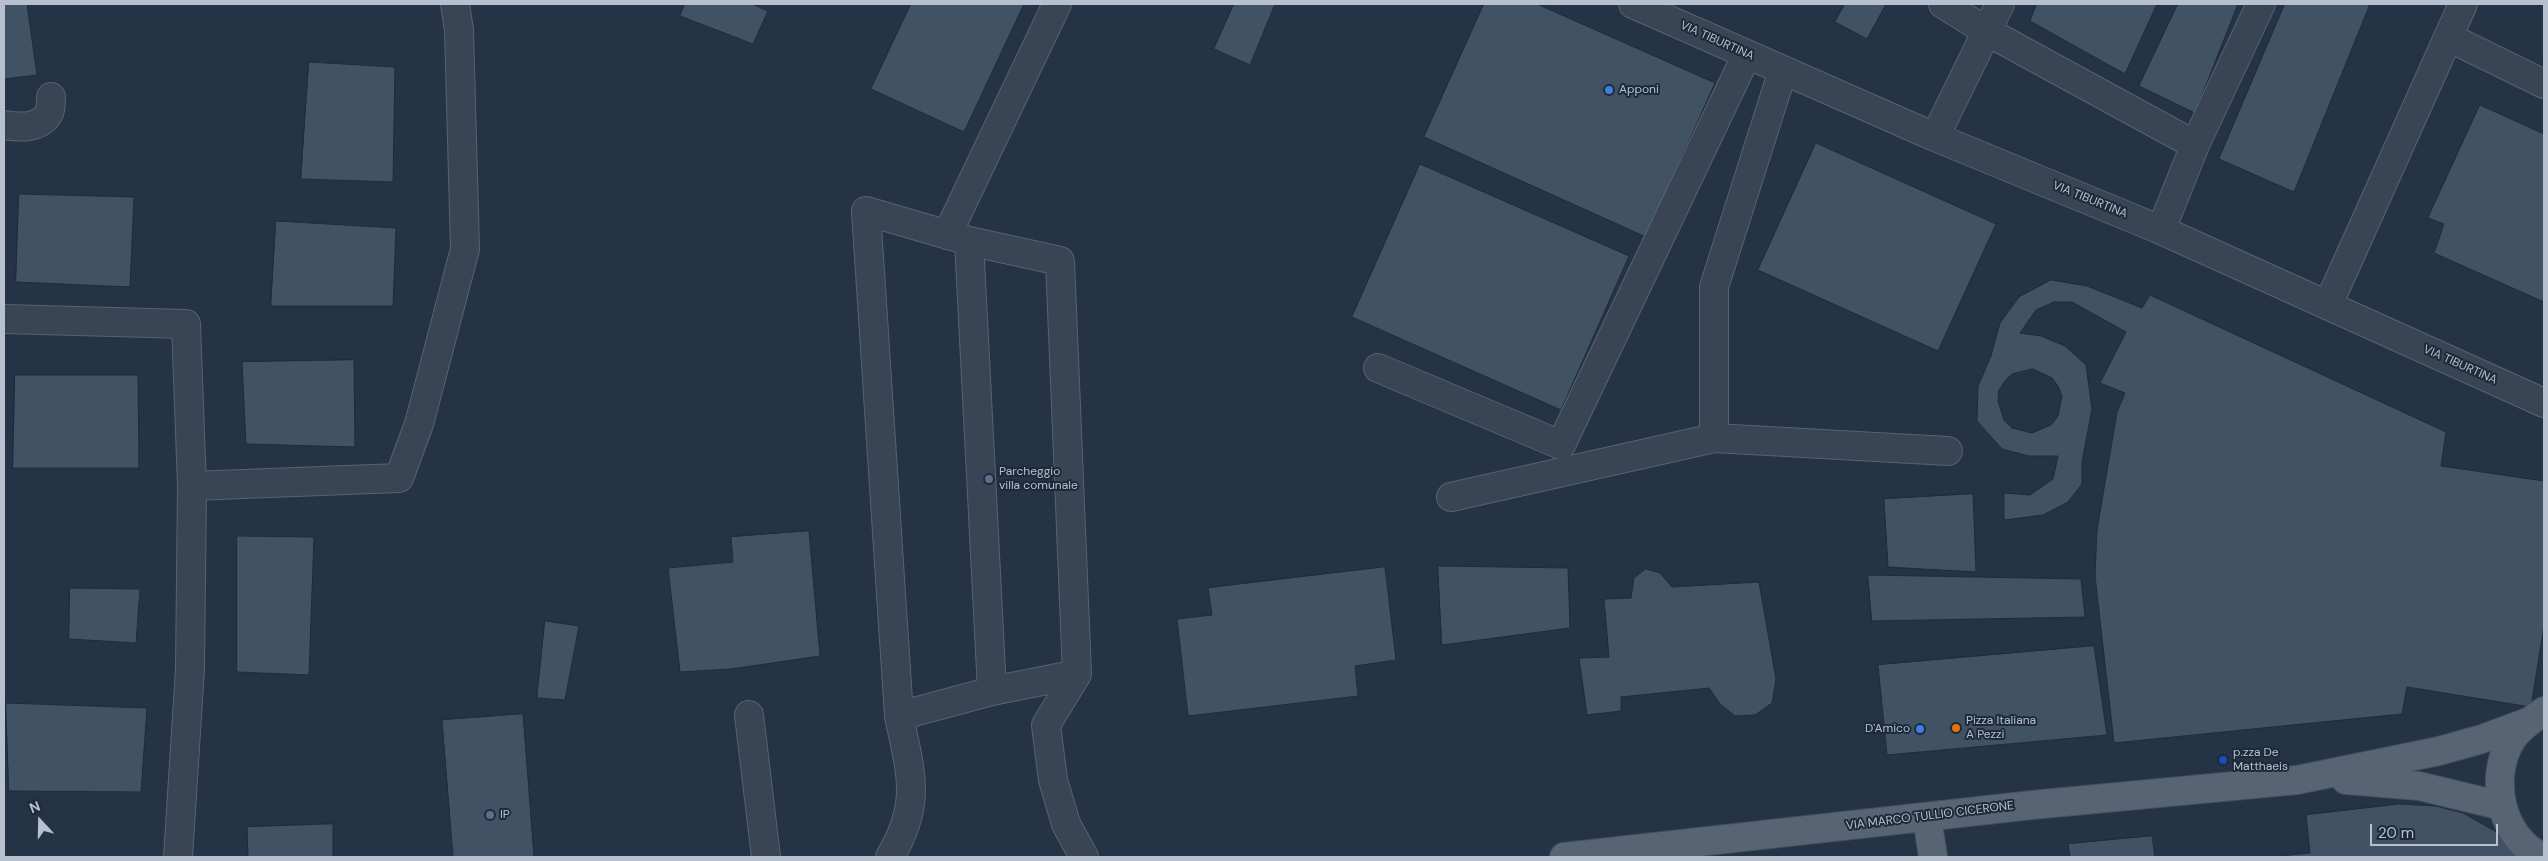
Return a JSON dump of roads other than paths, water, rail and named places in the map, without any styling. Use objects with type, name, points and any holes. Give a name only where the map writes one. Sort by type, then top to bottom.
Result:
[{"type":"main road","points":[[2297,780],[2482,739],[2536,716]]},
{"type":"main road","points":[[2536,716],[2512,739],[2503,760],[2499,783],[2502,806],[2510,826],[2522,842],[2542,857]]},
{"type":"main road","points":[[2297,780],[2360,780],[2419,786],[2502,806]]},
{"type":"main road","name":"VIA MARCO TULLIO CICERONE","points":[[1564,857],[2032,805],[2297,780]]},
{"type":"main road","points":[[1927,817],[1933,857]]},
{"type":"street","points":[[192,486],[399,478],[419,424],[465,249],[459,30],[455,4]]},
{"type":"street","points":[[992,691],[958,238],[1057,4]]},
{"type":"street","name":"VIA TIBURTINA","points":[[1633,4],[1936,136],[2161,230],[2544,403]]},
{"type":"street","points":[[1943,4],[1988,32],[2195,145]]},
{"type":"street","points":[[1936,136],[2000,4]]},
{"type":"street","points":[[2161,230],[2195,145],[2260,4]]},
{"type":"street","points":[[2328,305],[2464,4]]},
{"type":"street","points":[[2448,37],[2544,84]]},
{"type":"street","points":[[1378,368],[1561,445],[1748,54]]},
{"type":"street","points":[[1714,438],[1714,287],[1783,70]]},
{"type":"street","points":[[4,125],[21,128],[36,124],[49,113],[52,97]]},
{"type":"street","points":[[890,857],[901,838],[912,799],[911,771],[899,716],[866,211],[958,238],[1060,261],[1077,674],[1046,725],[1053,780],[1066,824],[1084,857]]},
{"type":"street","points":[[4,319],[186,324],[192,486],[190,669],[178,857]]},
{"type":"street","points":[[1451,497],[1714,438],[1948,451]]},
{"type":"street","points":[[899,716],[992,691],[1077,674]]},
{"type":"street","points":[[749,715],[766,857]]},
{"type":"place","name":"Apponi","points":[[1609,90]]},
{"type":"place","name":"Parcheggio villa comunale","points":[[989,479]]},
{"type":"place","name":"Pizza Italiana A Pezzi","points":[[1956,728]]},
{"type":"place","name":"D'Amico","points":[[1920,729]]},
{"type":"place","name":"p.zza De Matthaeis","points":[[2223,760]]},
{"type":"place","name":"IP","points":[[490,815]]}]
